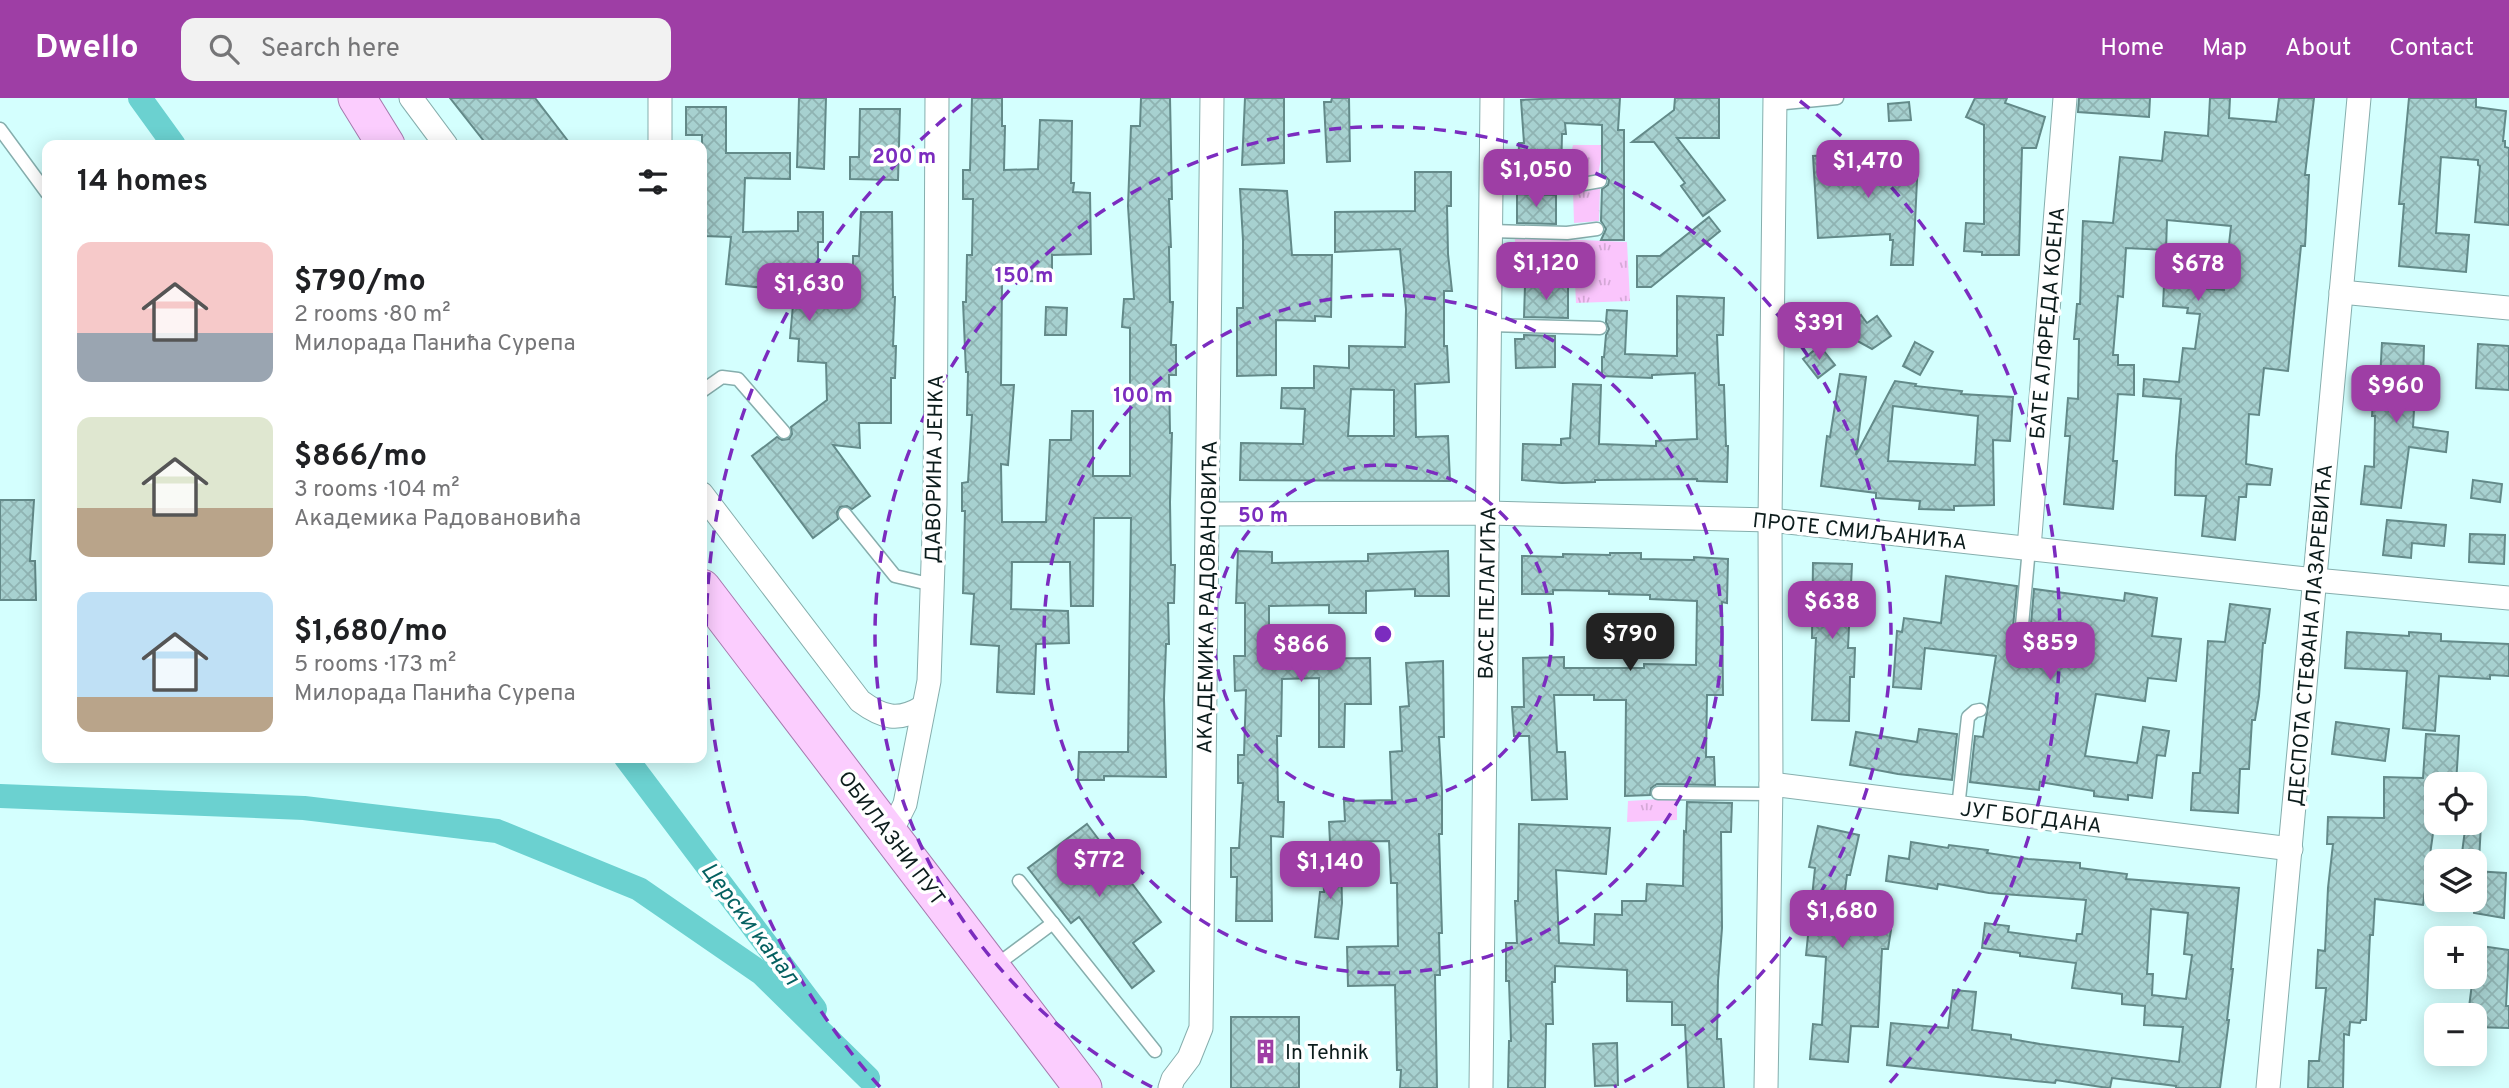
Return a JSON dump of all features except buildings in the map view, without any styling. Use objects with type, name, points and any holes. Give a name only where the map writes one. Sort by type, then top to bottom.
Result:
[{"type":"main road","points":[[358,98],[383,140]]},
{"type":"main road","name":"ОБИЛАЗНИ ПУТ","points":[[707,595],[1083,1088]]},
{"type":"street","points":[[411,98],[442,140]]},
{"type":"street","points":[[660,98],[660,140]]},
{"type":"street","name":"ДАВОРИНА ЈЕНКА","points":[[890,834],[905,804],[916,717],[929,681],[935,504],[937,98]]},
{"type":"street","name":"АКАДЕМИКА РАДОВАНОВИЋА","points":[[1170,1088],[1173,1079],[1189,1058],[1201,1028],[1212,98]]},
{"type":"street","name":"ВАСЕ ПЕЛАГИЋА","points":[[1481,1088],[1492,98]]},
{"type":"street","name":"БАТЕ АЛФРЕДА КОЕНА","points":[[2029,548],[2065,98]]},
{"type":"street","name":"ДЕСПОТА СТЕФАНА ЛАЗАРЕВИЋА","points":[[2268,1088],[2359,98]]},
{"type":"street","points":[[1766,1088],[1771,789],[1770,520],[1775,101]]},
{"type":"street","points":[[2342,292],[2509,308]]},
{"type":"street","points":[[707,501],[860,701],[884,714],[916,717]]},
{"type":"street","name":"ПРОТЕ СМИЉАНИЋА","points":[[1209,514],[1488,513],[1770,520],[2315,580],[2509,598]]},
{"type":"street","name":"ЈУГ БОГДАНА","points":[[1771,789],[1958,808],[2291,849]]},
{"type":"lane","points":[[1775,101],[1837,98]]},
{"type":"lane","points":[[0,130],[42,186]]},
{"type":"lane","points":[[1490,185],[1572,186],[1600,181]]},
{"type":"lane","points":[[1491,231],[1567,233],[1597,229]]},
{"type":"lane","points":[[1490,326],[1600,328]]},
{"type":"lane","points":[[707,388],[722,377],[738,379],[784,432]]},
{"type":"lane","points":[[845,514],[895,576],[933,586]]},
{"type":"lane","points":[[2019,658],[2029,548]]},
{"type":"lane","points":[[1958,808],[1968,717],[1980,710]]},
{"type":"lane","points":[[1658,793],[1771,789]]},
{"type":"lane","points":[[1019,881],[1155,1051]]},
{"type":"lane","points":[[992,969],[1053,923]]},
{"type":"green space","points":[[1573,145],[1603,145],[1598,176],[1576,179],[1574,171],[1567,169]]},
{"type":"green space","points":[[1600,188],[1599,221],[1574,223],[1573,191]]},
{"type":"green space","points":[[1515,237],[1627,242],[1630,301],[1576,303],[1575,282],[1514,285]]},
{"type":"green space","points":[[1677,798],[1677,820],[1627,822],[1628,801]]},
{"type":"waterway","name":"Церски канал","points":[[140,98],[170,140]]},
{"type":"waterway","name":"Церски канал","points":[[630,763],[815,1009]]},
{"type":"waterway","points":[[0,796],[304,808],[497,831],[639,889],[761,973],[868,1078]]},
{"type":"place","name":"In Tehnik","points":[[1265,1052]]}]
